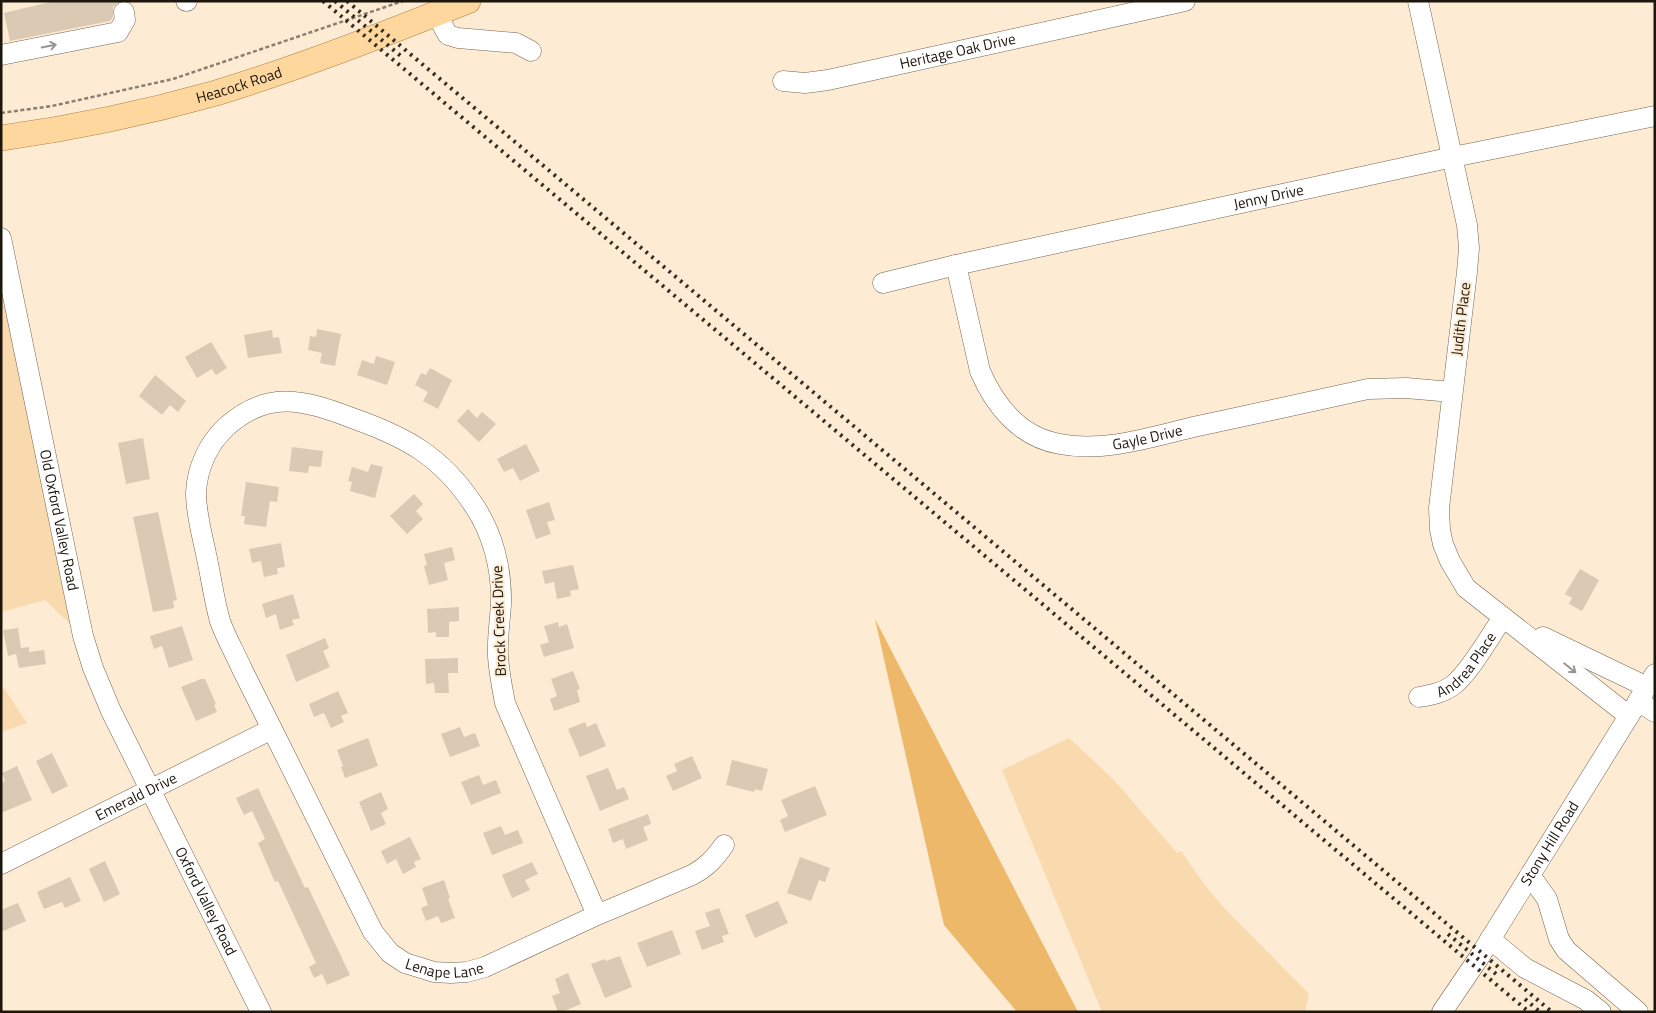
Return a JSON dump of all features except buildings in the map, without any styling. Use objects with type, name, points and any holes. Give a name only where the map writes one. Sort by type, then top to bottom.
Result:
[{"type":"main road","name":"Heacock Road","points":[[1,138],[104,121],[216,92],[288,69],[468,1]]},
{"type":"street","name":"Heritage Oak Drive","points":[[783,81],[806,83],[828,80],[1130,7],[1186,1]]},
{"type":"street","name":"Judith Place","points":[[1418,1],[1453,157],[1467,225],[1469,248],[1439,492],[1440,530],[1450,561],[1466,588],[1504,617],[1645,698]]},
{"type":"street","points":[[1,55],[118,32],[125,20],[124,12]]},
{"type":"street","points":[[436,14],[448,35],[458,38],[516,43],[530,51]]},
{"type":"street","name":"Jenny Drive","points":[[883,283],[956,265],[1453,157],[1655,116]]},
{"type":"street","name":"Old Oxford Valley Road","points":[[1,238],[83,636],[93,668],[111,711],[151,790]]},
{"type":"street","name":"Gayle Drive","points":[[956,265],[980,371],[990,393],[1007,415],[1026,431],[1059,444],[1077,447],[1108,445],[1368,389],[1406,388],[1452,392]]},
{"type":"street","name":"Brock Creek Drive","points":[[272,729],[220,621],[198,513],[196,491],[202,462],[210,444],[235,419],[264,404],[299,402],[315,404],[386,430],[406,440],[427,454],[445,470],[482,519],[497,559],[500,580],[501,602],[498,653],[500,679],[505,702],[597,915]]},
{"type":"street","name":"Judith Place","points":[[1504,617],[1645,698]]},
{"type":"street","name":"Andrea Place","points":[[1419,698],[1440,692],[1452,686],[1461,678],[1504,617]]},
{"type":"street","name":"Stony Hill Road","points":[[1442,1012],[1645,698]]},
{"type":"street","name":"Emerald Drive","points":[[1,864],[272,729]]},
{"type":"street","name":"Lenape Lane","points":[[272,729],[373,932],[390,953],[405,963],[434,972],[467,972],[485,967],[705,868],[715,859],[724,845]]},
{"type":"street","name":"Oxford Valley Road","points":[[151,790],[261,1012]]},
{"type":"street","points":[[1530,875],[1547,899],[1559,939],[1566,950],[1638,1012]]},
{"type":"street","points":[[1490,939],[1525,968],[1586,1000],[1601,1012]]},
{"type":"path","points":[[1,113],[52,106],[173,79],[403,1]]},
{"type":"shaded area","points":[[1,238],[83,636],[45,600],[1,612]]},
{"type":"shaded area","points":[[875,619],[1078,1012],[1017,1012],[944,925]]},
{"type":"shaded area","points":[[1,684],[27,723],[1,732]]},
{"type":"shaded area","points":[[1069,738],[1114,780],[1177,853],[1181,851],[1223,907],[1309,994],[1305,1012],[1102,1012],[1002,770]]},
{"type":"railway","points":[[323,1],[1529,1012]]},
{"type":"railway","points":[[335,1],[402,57]]},
{"type":"railway","points":[[347,1],[1552,1012]]},
{"type":"railway","points":[[1448,934],[1496,974]]},
{"type":"railway","points":[[1525,999],[1540,1012]]}]
